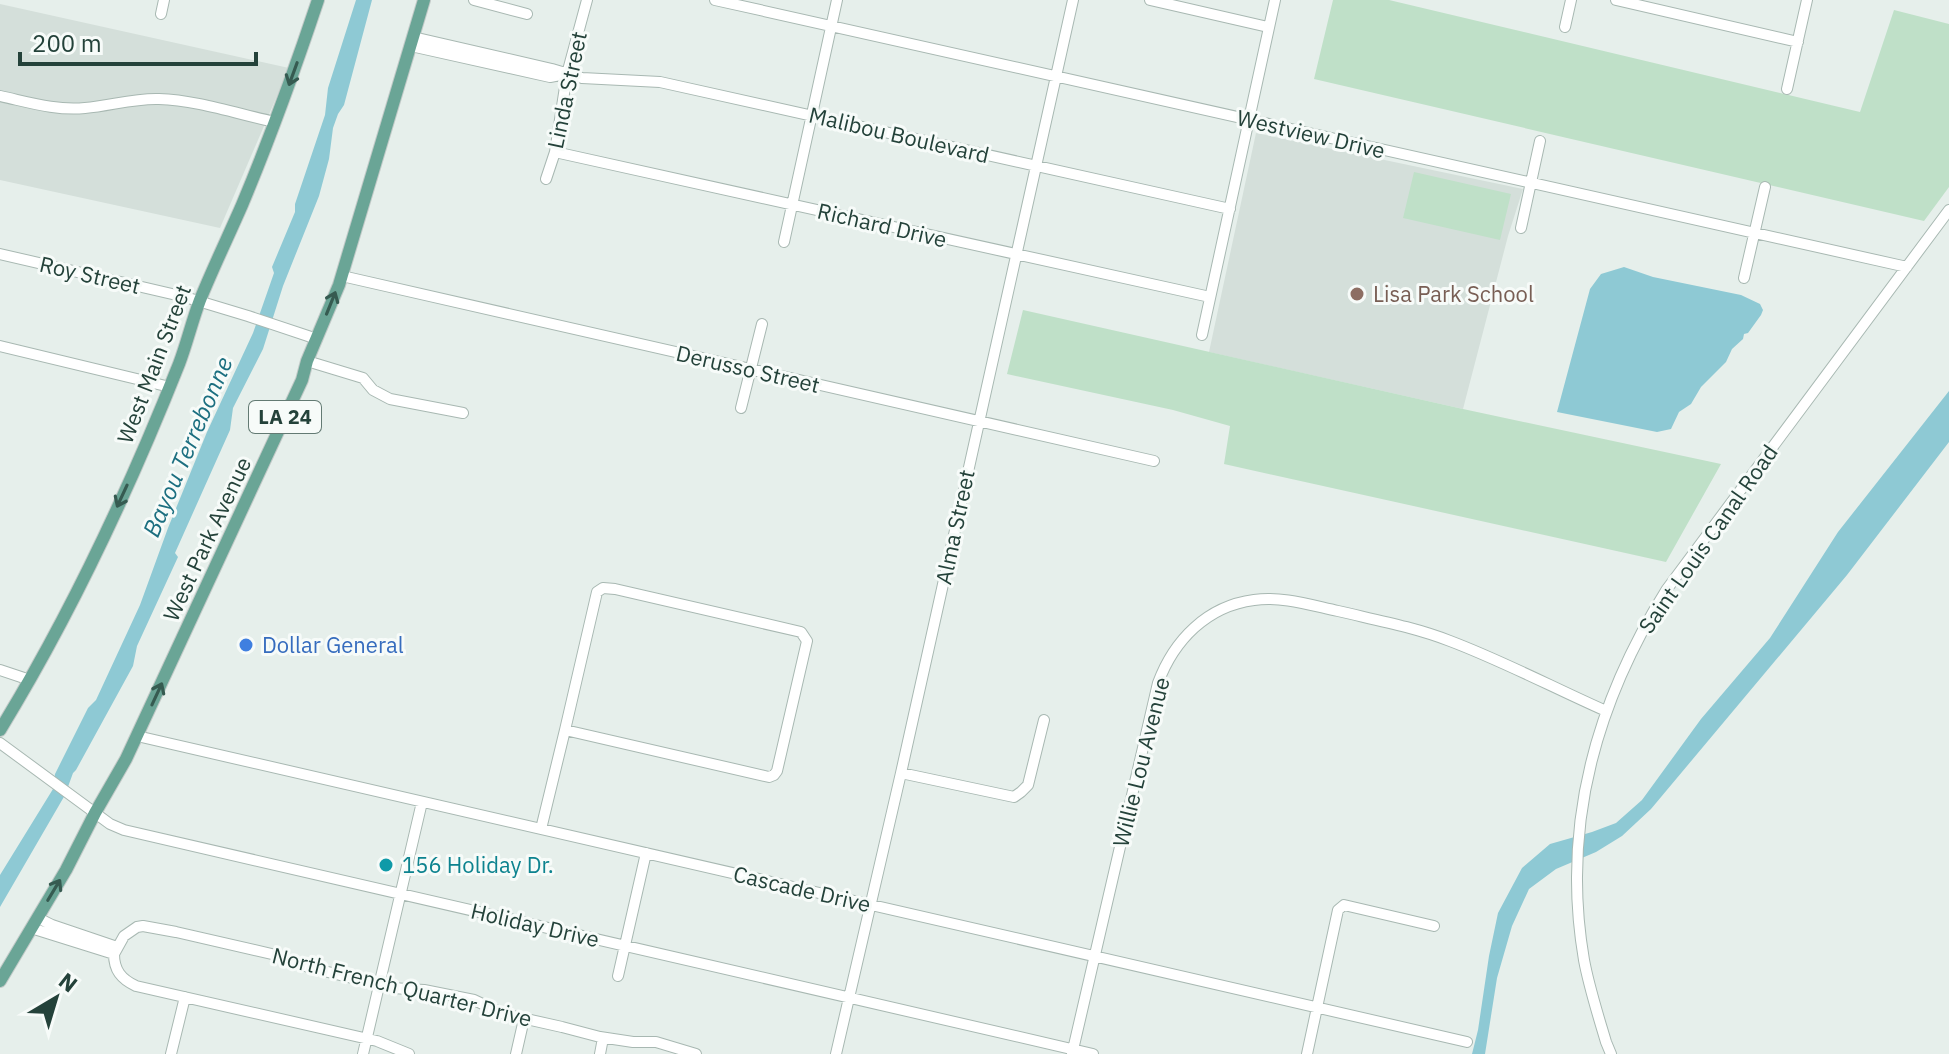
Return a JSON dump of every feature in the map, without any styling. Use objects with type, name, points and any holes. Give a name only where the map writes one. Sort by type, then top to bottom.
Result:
[{"type":"main road","name":"West Main Street","points":[[0,730],[30,680],[103,538],[170,387],[200,301],[275,122],[318,0]]},
{"type":"main road","name":"West Park Avenue","points":[[0,981],[66,870],[126,759],[302,380],[342,276],[424,0]]},
{"type":"street","points":[[161,14],[164,0]]},
{"type":"street","points":[[474,0],[527,14]]},
{"type":"street","name":"Linda Street","points":[[546,179],[555,152],[567,74],[587,0]]},
{"type":"street","name":"Westview Drive","points":[[715,0],[1907,267]]},
{"type":"street","points":[[784,242],[837,0]]},
{"type":"street","name":"Alma Street","points":[[836,1054],[1073,0]]},
{"type":"street","points":[[1150,0],[1268,27]]},
{"type":"street","points":[[1202,335],[1275,0]]},
{"type":"street","points":[[1565,27],[1571,0]]},
{"type":"street","points":[[1616,0],[1798,42]]},
{"type":"street","points":[[1787,89],[1807,0]]},
{"type":"street","name":"Malibou Boulevard","points":[[412,42],[550,77],[567,74],[582,78],[649,80],[1230,209]]},
{"type":"street","points":[[0,96],[73,109],[139,99],[172,100],[275,122]]},
{"type":"street","points":[[1521,228],[1540,141]]},
{"type":"street","name":"Richard Drive","points":[[555,152],[1210,297]]},
{"type":"street","points":[[1744,278],[1765,187]]},
{"type":"street","name":"Saint Louis Canal Road","points":[[1611,1054],[1584,959],[1576,868],[1578,835],[1590,769],[1606,711],[1628,657],[1667,589],[1949,210]]},
{"type":"street","name":"Roy Street","points":[[0,254],[200,301],[317,339]]},
{"type":"street","name":"Derusso Street","points":[[342,276],[1154,461]]},
{"type":"street","points":[[741,408],[762,324]]},
{"type":"street","points":[[0,346],[170,387]]},
{"type":"street","points":[[307,361],[363,378],[373,390],[390,399],[463,413]]},
{"type":"street","points":[[541,829],[597,592],[603,588],[615,589],[801,632],[807,641],[777,771],[769,777],[565,730]]},
{"type":"street","name":"Willie Lou Avenue","points":[[1073,1052],[1158,683],[1171,653],[1202,621],[1224,608],[1253,600],[1283,599],[1402,626],[1451,641],[1606,711]]},
{"type":"street","points":[[0,670],[30,680]]},
{"type":"street","points":[[901,773],[1014,797],[1028,785],[1044,720]]},
{"type":"street","name":"Cascade Drive","points":[[137,736],[1467,1042]]},
{"type":"street","name":"Holiday Drive","points":[[0,743],[110,824],[124,830],[849,997],[1073,1052],[1093,1054]]},
{"type":"street","points":[[363,1054],[422,802]]},
{"type":"street","points":[[618,976],[646,853]]},
{"type":"street","points":[[1307,1054],[1341,906],[1434,926]]},
{"type":"street","points":[[34,923],[115,951],[115,967],[128,983],[136,986],[366,1038],[409,1054]]},
{"type":"street","name":"North French Quarter Drive","points":[[115,951],[124,936],[143,926],[276,955],[308,967],[392,988],[424,990],[474,1000],[504,1014],[603,1038],[656,1042],[696,1054]]},
{"type":"street","points":[[171,1054],[185,997]]},
{"type":"street","points":[[516,1054],[524,1019]]},
{"type":"street","points":[[600,1054],[603,1038]]},
{"type":"shaded area","points":[[0,4],[289,68],[220,228],[0,180]]},
{"type":"shaded area","name":"Lisa Park School","points":[[1256,133],[1523,189],[1463,409],[1209,352]]},
{"type":"green space","points":[[1333,0],[1389,0],[1860,112],[1894,10],[1949,24],[1949,187],[1924,221],[1314,79]]},
{"type":"green space","points":[[1414,172],[1511,194],[1500,240],[1403,218]]},
{"type":"green space","points":[[1023,310],[1721,464],[1666,562],[1224,464],[1230,426],[1173,410],[1007,374]]},
{"type":"water","points":[[356,0],[372,0],[344,105],[333,128],[319,196],[283,286],[263,349],[233,408],[230,430],[175,553],[178,557],[137,646],[133,666],[73,773],[65,795],[0,907],[0,875],[53,789],[55,774],[88,708],[96,700],[140,605],[207,432],[253,333],[274,273],[272,267],[295,212],[325,115],[328,88]]},
{"type":"water","points":[[1624,267],[1653,277],[1741,295],[1760,304],[1763,310],[1748,333],[1732,349],[1726,362],[1701,387],[1691,404],[1679,412],[1671,429],[1657,432],[1557,412],[1590,289],[1601,274]]},
{"type":"water","points":[[1949,391],[1949,442],[1847,575],[1651,809],[1622,836],[1596,852],[1556,869],[1529,889],[1512,926],[1497,978],[1485,1054],[1472,1054],[1498,913],[1522,868],[1550,844],[1616,823],[1642,800],[1701,719],[1770,638],[1838,532]]},
{"type":"place","name":"Lisa Park School","points":[[1357,294]]},
{"type":"place","name":"Dollar General","points":[[246,645]]},
{"type":"place","name":"156 Holiday Dr.","points":[[386,865]]},
{"type":"water label","name":"Bayou Terrebonne","points":[[188,447]]}]
